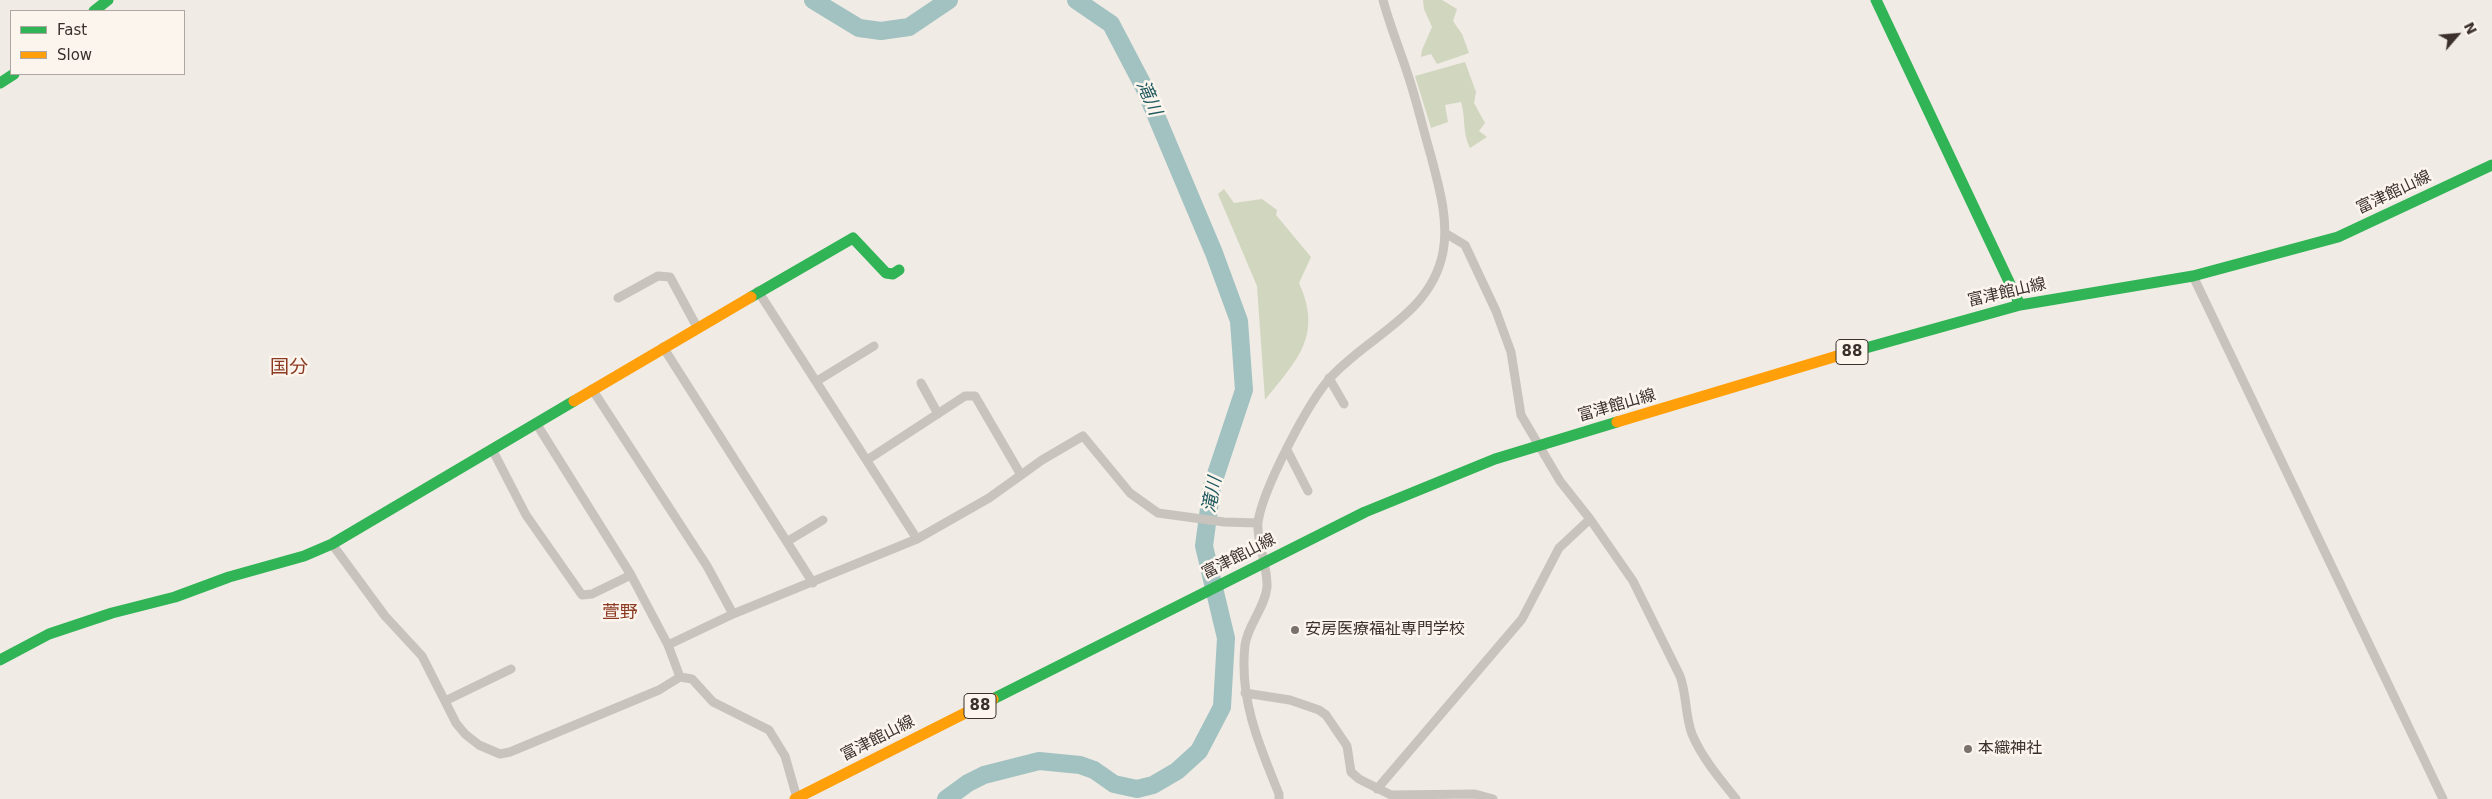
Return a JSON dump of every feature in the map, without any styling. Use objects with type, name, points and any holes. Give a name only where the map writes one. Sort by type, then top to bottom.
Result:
[{"type":"main road","points":[[95,10],[108,0]]},
{"type":"main road","points":[[1876,0],[2020,305]]},
{"type":"main road","points":[[0,83],[12,75]]},
{"type":"main road","name":"富津館山線","points":[[796,799],[1365,512],[1442,479],[1539,445],[1884,342],[2020,305],[2193,276],[2338,236],[2492,165]]},
{"type":"main road","points":[[0,660],[57,632],[112,613],[175,596],[229,577],[304,556],[332,544],[758,291],[853,238],[886,273],[893,274],[899,270]]},
{"type":"street","points":[[1280,799],[1257,740],[1245,693],[1246,644],[1264,600],[1266,588],[1265,562],[1258,523],[1269,484],[1317,395],[1329,378],[1406,314],[1428,291],[1440,265],[1445,233],[1441,196],[1408,75],[1383,0]]},
{"type":"street","points":[[1445,233],[1465,245],[1496,311],[1511,352],[1521,415],[1560,481],[1590,519],[1633,581],[1686,691],[1692,733],[1711,767],[1736,799]]},
{"type":"street","points":[[618,298],[658,276],[670,277],[697,327]]},
{"type":"street","points":[[2193,276],[2443,799]]},
{"type":"street","points":[[758,291],[917,539]]},
{"type":"street","points":[[817,381],[874,346]]},
{"type":"street","points":[[663,347],[813,583]]},
{"type":"street","points":[[1329,378],[1344,404]]},
{"type":"street","points":[[921,383],[938,414]]},
{"type":"street","points":[[592,389],[661,498],[707,566],[733,614]]},
{"type":"street","points":[[867,460],[965,396],[975,396],[1021,475]]},
{"type":"street","points":[[536,423],[631,576],[668,645],[680,678]]},
{"type":"street","points":[[668,645],[733,614],[917,539],[989,498],[1082,436],[1130,493],[1158,512],[1224,522],[1258,523]]},
{"type":"street","points":[[492,449],[526,515],[582,595],[592,594],[631,576]]},
{"type":"street","points":[[1287,450],[1308,492]]},
{"type":"street","points":[[1377,789],[1522,619],[1559,548],[1590,519]]},
{"type":"street","points":[[788,541],[823,520]]},
{"type":"street","points":[[332,544],[385,616],[422,656],[456,723],[465,734],[479,745],[500,754],[510,752],[659,690],[680,678],[692,679],[713,702],[769,730],[785,756],[796,799]]},
{"type":"street","points":[[445,701],[512,669]]},
{"type":"street","points":[[1245,693],[1290,700],[1319,710],[1326,715],[1347,746],[1352,772],[1377,789],[1391,795],[1475,794],[1493,799]]},
{"type":"green space","points":[[1423,0],[1442,0],[1457,9],[1453,21],[1462,34],[1469,53],[1437,64],[1431,54],[1421,57],[1432,27],[1424,9]]},
{"type":"green space","points":[[1465,62],[1476,92],[1474,103],[1485,123],[1479,131],[1487,137],[1470,148],[1466,136],[1461,102],[1445,105],[1448,122],[1431,128],[1415,76]]},
{"type":"green space","points":[[1224,189],[1234,203],[1262,199],[1277,210],[1276,215],[1311,257],[1299,283],[1306,302],[1308,318],[1307,333],[1303,346],[1287,372],[1265,400],[1257,286],[1218,194]]},
{"type":"waterway","name":"滝川","points":[[813,0],[859,28],[881,31],[909,27],[949,0]]},
{"type":"waterway","name":"滝川","points":[[946,799],[968,783],[984,775],[1039,761],[1080,765],[1094,770],[1114,784],[1137,789],[1153,785],[1177,771],[1199,751],[1222,707],[1226,638],[1204,546],[1212,486],[1244,390],[1239,321],[1214,253],[1144,87],[1111,24],[1076,0]]},
{"type":"traffic: fast","points":[[95,10],[108,0]]},
{"type":"traffic: fast","points":[[1876,0],[2020,305]]},
{"type":"traffic: fast","points":[[0,83],[12,75]]},
{"type":"traffic: fast","points":[[1837,356],[2020,305],[2193,276],[2338,237],[2492,165]]},
{"type":"traffic: fast","points":[[751,297],[853,238],[886,273],[893,274],[899,270]]},
{"type":"traffic: fast","points":[[0,660],[49,634],[112,613],[175,597],[229,577],[304,556],[332,544],[574,401]]},
{"type":"traffic: fast","points":[[993,699],[1365,512],[1495,459],[1617,422]]},
{"type":"traffic: slow","points":[[574,401],[751,297]]},
{"type":"traffic: slow","points":[[1617,422],[1837,356]]},
{"type":"traffic: slow","points":[[795,799],[993,699]]},
{"type":"place","name":"安房医療福祉専門学校","points":[[1295,630]]},
{"type":"place","name":"本織神社","points":[[1968,749]]},
{"type":"district","name":"国分","points":[[289,368]]},
{"type":"district","name":"萱野","points":[[620,613]]}]
